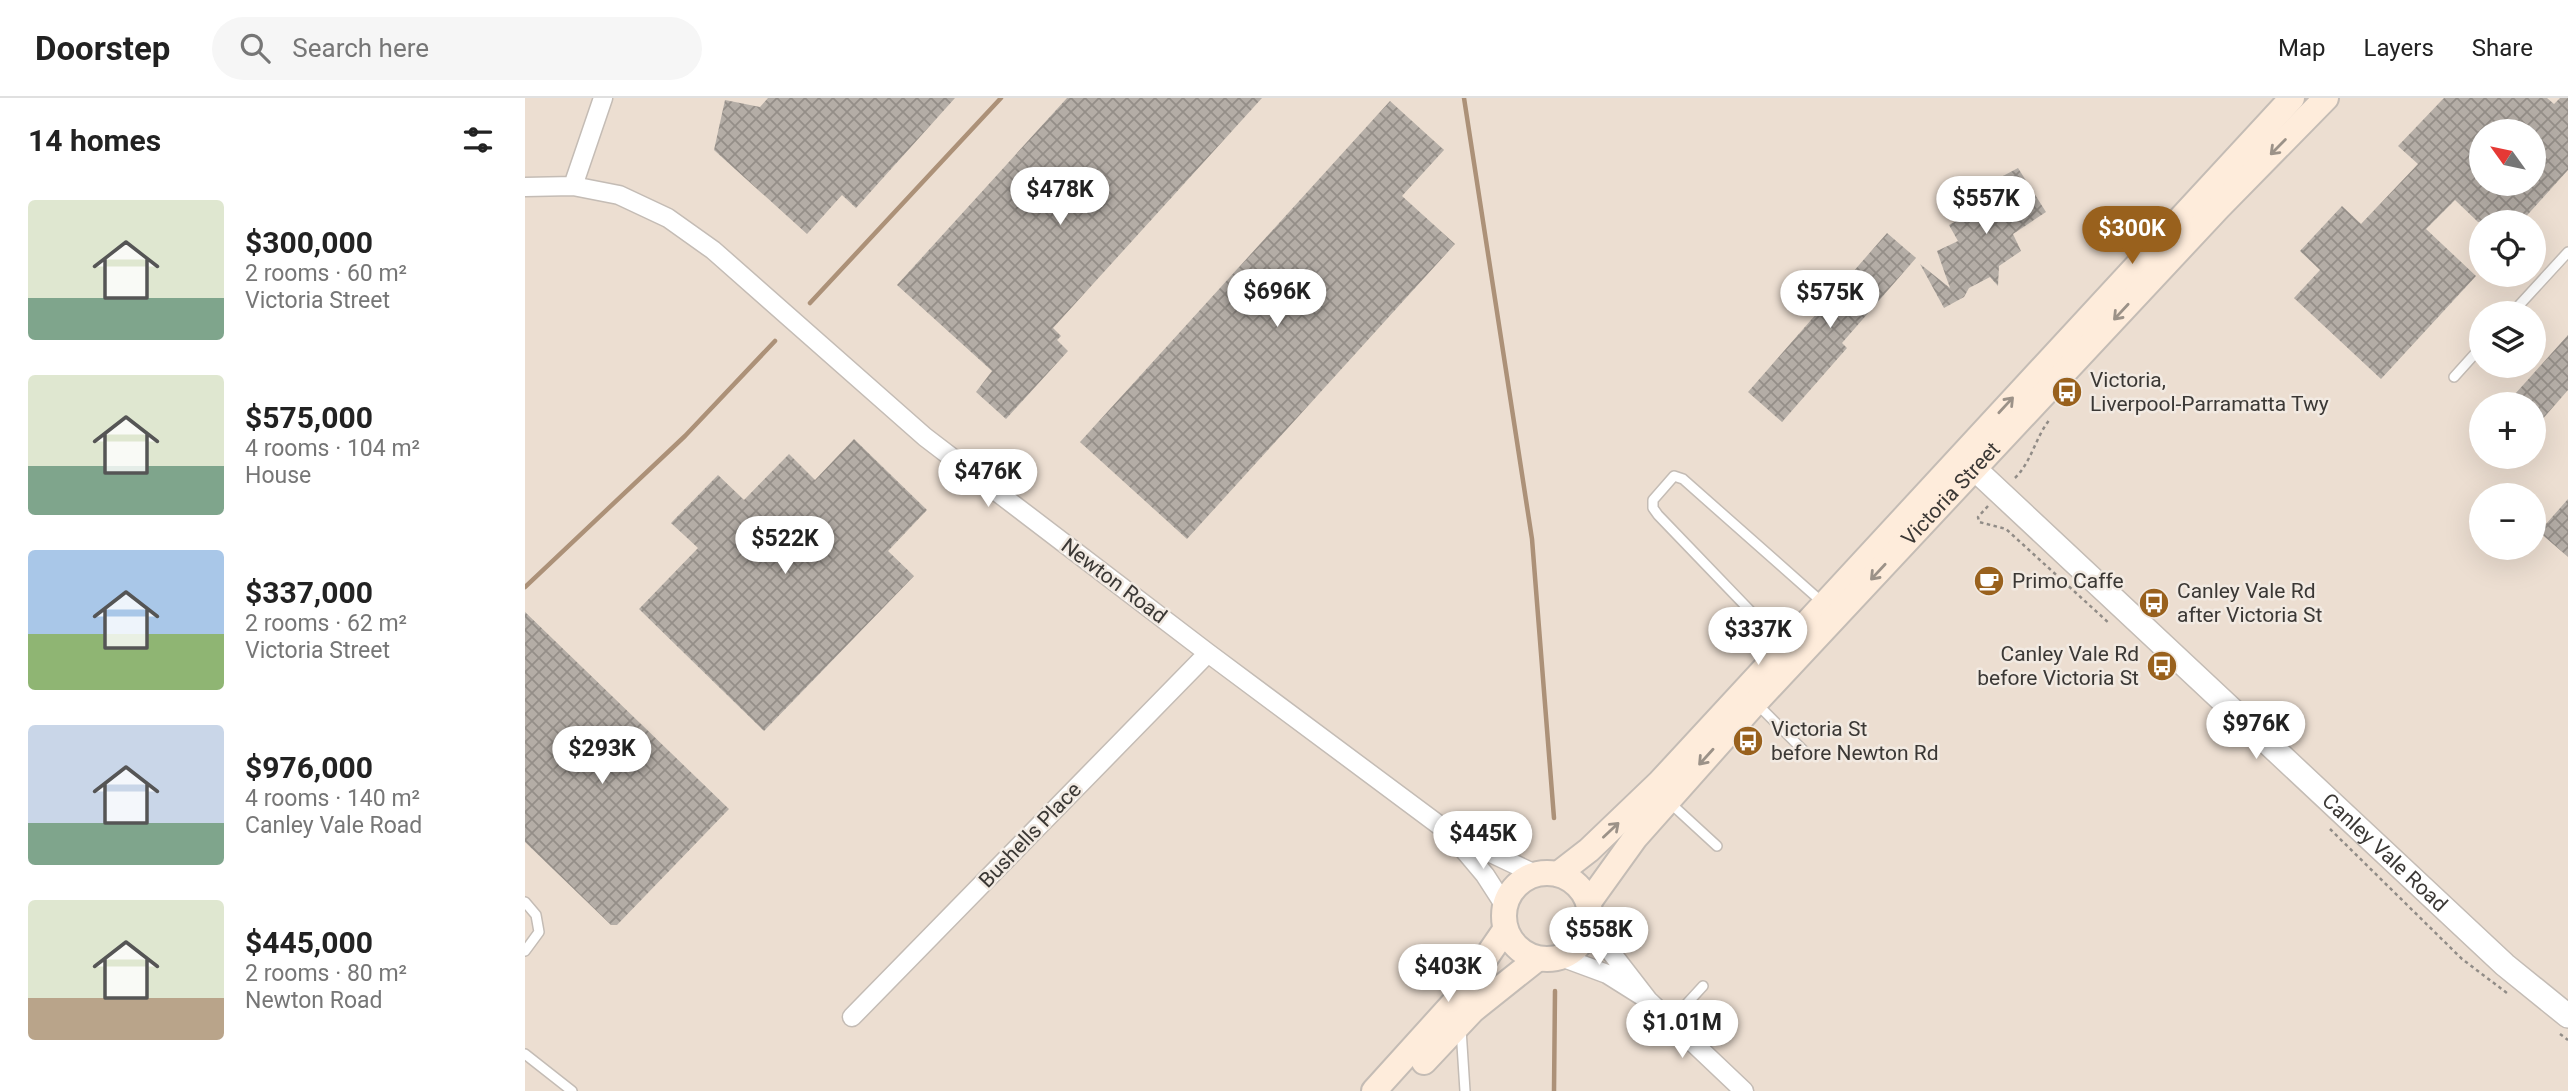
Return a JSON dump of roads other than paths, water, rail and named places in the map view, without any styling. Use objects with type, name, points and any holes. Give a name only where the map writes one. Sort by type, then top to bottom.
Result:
[{"type":"main road","name":"Victoria Street","points":[[1590,908],[1606,874],[1667,800],[2292,98]]},
{"type":"main road","name":"Victoria Street","points":[[1547,874],[1622,819],[1823,603],[1967,462],[2326,98]]},
{"type":"main road","points":[[1374,1091],[1459,997],[1505,918],[1516,886],[1547,874],[1582,889],[1590,908],[1587,934],[1581,944],[1549,958],[1460,1024],[1397,1091]]},
{"type":"main road","points":[[1505,918],[1512,943],[1523,953],[1549,958]]},
{"type":"street","points":[[573,186],[603,98]]},
{"type":"street","name":"Newton Road","points":[[525,187],[573,186],[619,195],[668,218],[713,250],[925,437],[1208,653],[1451,834],[1547,874]]},
{"type":"street","name":"Canley Vale Road","points":[[1967,462],[2505,965],[2563,1024]]},
{"type":"street","name":"Bushells Place","points":[[852,1017],[1208,653]]},
{"type":"street","points":[[1451,834],[1485,875],[1505,918]]},
{"type":"street","points":[[1590,908],[1607,947],[1648,1000],[1744,1091]]},
{"type":"street","points":[[1549,958],[1607,974],[1648,1000]]},
{"type":"lane","points":[[2523,301],[2568,252]]},
{"type":"lane","points":[[2454,377],[2469,360]]},
{"type":"lane","points":[[1784,646],[1719,582],[1653,508],[1653,500],[1674,477],[1693,486],[1823,603]]},
{"type":"lane","points":[[1755,703],[1806,753]]},
{"type":"lane","points":[[1667,800],[1717,846]]},
{"type":"lane","points":[[525,902],[536,915],[540,932],[525,951]]},
{"type":"lane","points":[[1670,1022],[1703,986]]},
{"type":"lane","points":[[1460,1024],[1465,1091]]},
{"type":"lane","points":[[525,1054],[572,1091]]},
{"type":"waterway","points":[[810,303],[1001,98]]},
{"type":"waterway","points":[[1464,98],[1532,539],[1554,818]]},
{"type":"waterway","points":[[525,587],[685,436],[775,341]]},
{"type":"waterway","points":[[1554,1091],[1555,991]]},
{"type":"place","name":"Victoria, Liverpool-Parramatta Twy","points":[[2067,392]]},
{"type":"place","name":"Primo Caffe","points":[[1989,581]]},
{"type":"place","name":"Canley Vale Rd after Victoria St","points":[[2154,603]]},
{"type":"place","name":"Canley Vale Rd before Victoria St","points":[[2162,666]]},
{"type":"place","name":"Victoria St before Newton Rd","points":[[1748,741]]}]
